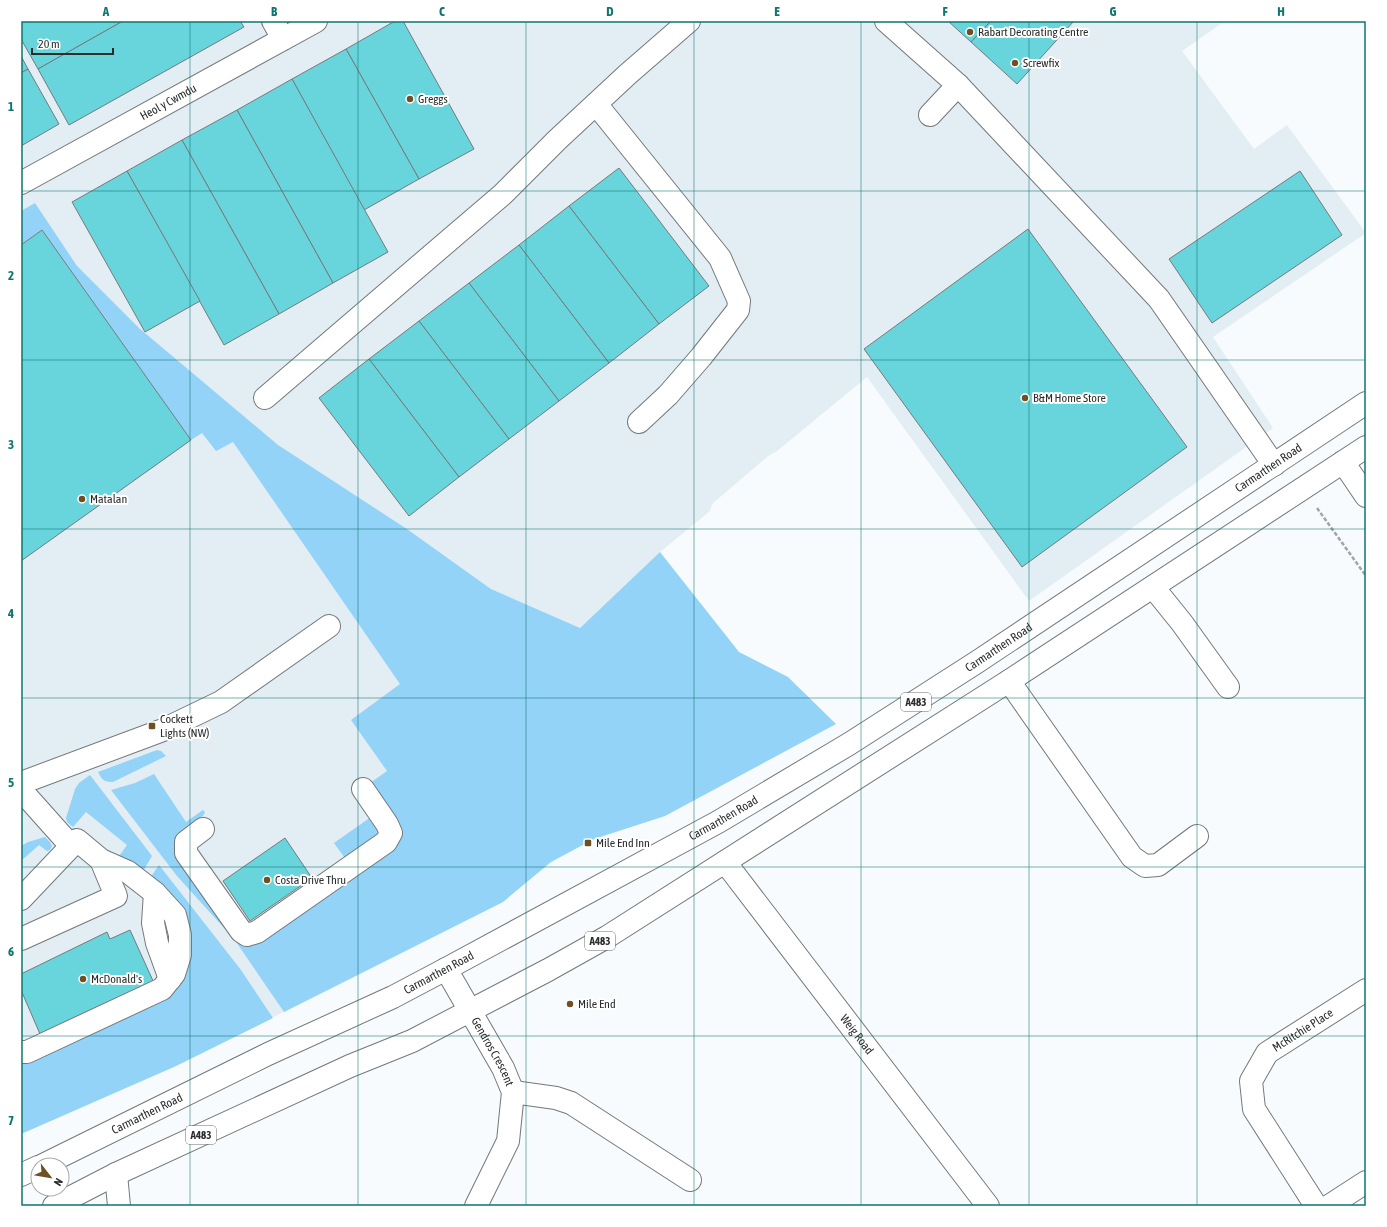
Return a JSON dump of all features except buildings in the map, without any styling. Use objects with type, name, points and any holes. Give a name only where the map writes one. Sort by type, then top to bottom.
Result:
[{"type":"main road","name":"Heol y Cwmdu","points":[[21,183],[278,30],[316,21]]},
{"type":"main road","points":[[265,398],[503,194],[628,74],[689,21]]},
{"type":"main road","points":[[886,21],[958,85],[1160,300],[1274,465]]},
{"type":"main road","points":[[930,115],[958,85]]},
{"type":"main road","points":[[596,104],[720,258],[739,301],[738,310],[701,357],[668,395],[639,422]]},
{"type":"main road","name":"Carmarthen Road","points":[[59,1157],[268,1054],[393,997],[446,970],[718,822],[849,744],[984,658],[1366,403]]},
{"type":"main road","name":"A483","points":[[54,1206],[116,1174],[350,1066],[412,1041],[548,970],[607,937],[1009,681],[1366,448]]},
{"type":"main road","points":[[1343,462],[1366,496]]},
{"type":"main road","points":[[1153,587],[1228,687]]},
{"type":"main road","points":[[21,783],[163,730],[221,702],[329,626]]},
{"type":"main road","points":[[1009,681],[1132,857],[1145,866],[1158,865],[1197,836]]},
{"type":"main road","points":[[21,790],[71,846]]},
{"type":"main road","points":[[203,829],[186,842],[186,853],[241,931],[247,935],[257,932],[386,842],[391,833],[387,824],[366,793]]},
{"type":"main road","points":[[21,899],[77,840],[101,860],[128,872],[155,893],[175,915],[180,935],[180,955],[174,974],[162,989],[27,1052],[21,1052]]},
{"type":"main road","points":[[21,939],[116,896],[101,860]]},
{"type":"main road","name":"Weig Road","points":[[725,862],[988,1206]]},
{"type":"main road","name":"Gendros Crescent","points":[[446,970],[504,1068],[513,1092],[508,1141],[476,1206]]},
{"type":"main road","name":"McRitchie Place","points":[[1316,1206],[1254,1109],[1251,1081],[1267,1053],[1366,990]]},
{"type":"main road","points":[[513,1092],[556,1098],[571,1103],[690,1180]]},
{"type":"main road","points":[[21,1176],[30,1171]]},
{"type":"main road","points":[[116,1174],[119,1206]]},
{"type":"main road","points":[[1329,1206],[1366,1182]]},
{"type":"path","points":[[1304,489],[1366,576]]},
{"type":"shaded area","points":[[21,21],[1225,21],[1182,51],[1254,149],[1287,125],[1366,233],[1213,337],[1273,428],[1029,601],[867,377],[777,451],[768,456],[712,504],[710,511],[660,552],[580,628],[491,589],[407,529],[279,446],[424,670],[503,902],[176,1066],[21,1134]]},
{"type":"shaded area","points":[[35,203],[77,266],[139,328],[278,445],[407,529],[491,589],[580,628],[660,552],[739,652],[788,677],[836,724],[665,816],[594,839],[551,862],[503,902],[284,1012],[234,939],[393,846],[370,783],[387,771],[351,720],[400,684],[233,442],[216,451],[202,433],[191,440],[42,230],[21,245],[21,211]]},
{"type":"shaded area","points":[[157,750],[161,751],[166,756],[113,782],[107,782],[104,780],[98,772]]},
{"type":"shaded area","points":[[154,774],[186,822],[203,810],[205,812],[203,816],[188,826],[180,835],[234,939],[177,876],[111,790],[135,783]]},
{"type":"shaded area","points":[[90,775],[152,856],[142,873],[117,859],[127,845],[86,812],[73,827],[67,822],[66,818],[75,789],[79,783]]},
{"type":"shaded area","points":[[371,817],[377,827],[378,836],[347,861],[334,843]]},
{"type":"shaded area","points":[[45,837],[52,846],[50,850],[47,851],[39,845],[21,861],[21,846],[28,842]]},
{"type":"shaded area","points":[[159,865],[241,970],[273,1018],[176,1066],[21,1134],[21,1060],[165,994],[187,922],[181,905],[150,878]]},
{"type":"place","name":"Rabart Decorating Centre","points":[[970,32]]},
{"type":"place","name":"Screwfix","points":[[1015,63]]},
{"type":"place","name":"Greggs","points":[[410,99]]},
{"type":"place","name":"B&M Home Store","points":[[1025,398]]},
{"type":"place","name":"Matalan","points":[[82,499]]},
{"type":"place","name":"Cockett Lights (NW)","points":[[152,726]]},
{"type":"place","name":"Mile End Inn","points":[[588,843]]},
{"type":"place","name":"Costa Drive Thru","points":[[267,880]]},
{"type":"place","name":"McDonald's","points":[[83,979]]},
{"type":"place","name":"Mile End","points":[[570,1004]]}]
